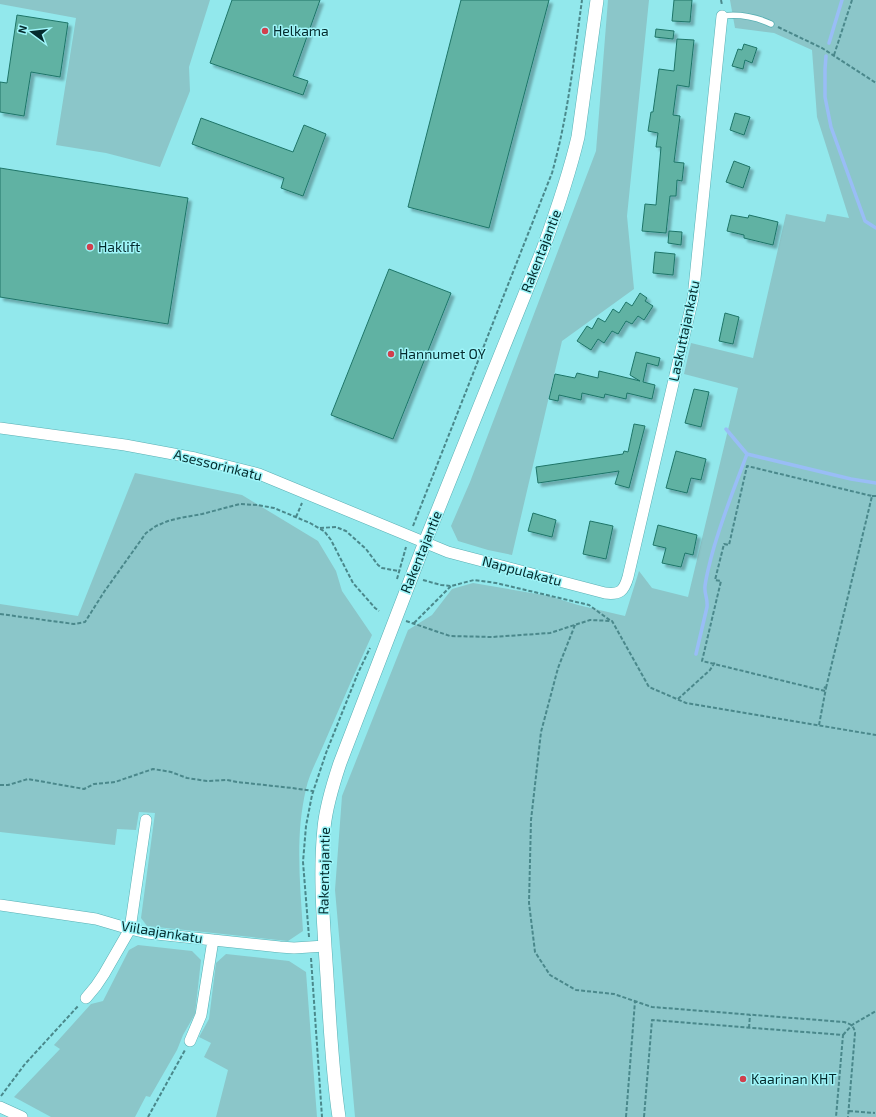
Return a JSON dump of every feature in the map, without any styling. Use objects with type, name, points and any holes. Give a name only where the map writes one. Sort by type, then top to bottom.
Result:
[{"type":"street","name":"Rakentajantie","points":[[339,1117],[330,1027],[322,899],[324,827],[332,787],[425,542],[540,257],[556,211],[574,155],[578,137],[597,0]]},
{"type":"street","name":"Laskuttajankatu","points":[[620,592],[628,577],[693,298],[722,16]]},
{"type":"street","name":"Asessorinkatu","points":[[0,428],[125,445],[195,458],[259,474],[425,542]]},
{"type":"street","name":"Nappulakatu","points":[[425,542],[448,552],[605,593],[613,594],[620,592]]},
{"type":"street","points":[[86,998],[104,974],[130,929],[146,820]]},
{"type":"street","name":"Viilaajankatu","points":[[0,906],[96,919],[130,929],[147,932],[280,947],[325,946]]},
{"type":"street","points":[[190,1041],[201,1015],[213,940]]},
{"type":"street","points":[[0,1107],[22,1117]]},
{"type":"lane","points":[[722,16],[732,14],[765,21],[771,24]]},
{"type":"path","points":[[834,56],[852,0]]},
{"type":"path","points":[[771,24],[822,48],[876,83]]},
{"type":"path","points":[[825,691],[702,661],[721,581],[715,580],[724,544],[729,545],[747,466],[876,496]]},
{"type":"path","points":[[296,517],[306,493]]},
{"type":"path","points":[[819,725],[825,691],[824,687],[872,496]]},
{"type":"path","points":[[0,614],[74,624],[85,622],[104,592],[146,533],[156,526],[168,521],[240,504],[274,508],[324,531],[331,540],[353,582],[379,611]]},
{"type":"path","points":[[318,528],[336,527],[346,531],[366,549],[378,565],[382,568],[398,572]]},
{"type":"path","points":[[420,579],[441,585],[451,586],[474,580],[496,583],[589,605],[612,621],[649,687],[686,703],[876,735]]},
{"type":"path","points":[[414,624],[451,586]]},
{"type":"path","points":[[404,620],[450,636],[492,637],[550,633],[590,620],[612,621]]},
{"type":"path","points":[[575,625],[558,668],[541,732],[530,820],[529,903],[535,952],[550,975],[576,990],[614,994],[652,1007],[844,1022],[852,1025],[855,1033],[848,1117]]},
{"type":"path","points":[[678,699],[710,670],[714,663]]},
{"type":"path","points":[[0,785],[8,785],[28,779],[84,789],[94,784],[115,782],[153,770],[171,772],[187,778],[207,781],[227,780],[313,791]]},
{"type":"path","points":[[0,1097],[25,1064],[86,998]]},
{"type":"path","points":[[626,1117],[635,1001]]},
{"type":"path","points":[[836,1117],[843,1035],[852,1025],[876,1011]]},
{"type":"path","points":[[749,1028],[750,1015]]},
{"type":"path","points":[[644,1117],[652,1020],[843,1035]]},
{"type":"path","points":[[148,1117],[190,1041]]},
{"type":"path","points":[[848,1111],[875,1113]]},
{"type":"shaded area","points":[[0,0],[210,0],[189,67],[190,91],[160,167],[106,153],[56,145],[76,18],[0,4]]},
{"type":"shaded area","points":[[608,0],[649,0],[627,216],[634,289],[562,341],[512,555],[458,541],[451,526],[470,482],[596,151]]},
{"type":"shaded area","points":[[730,0],[876,0],[876,1117],[355,1117],[335,890],[342,796],[408,630],[432,615],[452,589],[473,583],[549,596],[578,605],[625,616],[639,571],[652,588],[688,597],[738,388],[684,374],[691,343],[753,358],[786,214],[825,222],[827,214],[849,218],[817,117],[812,50],[774,33],[735,28]]},
{"type":"shaded area","points":[[135,473],[242,495],[318,541],[336,571],[342,591],[372,635],[307,784],[300,824],[299,842],[303,931],[288,941],[147,926],[141,918],[155,813],[139,812],[136,830],[117,829],[115,845],[0,832],[0,604],[78,616]]},
{"type":"shaded area","points":[[138,945],[192,951],[201,960],[195,1014],[183,1035],[177,1050],[150,1097],[146,1096],[135,1117],[51,1117],[14,1097],[60,1049],[54,1045],[91,1004],[103,1001],[129,950]]},
{"type":"shaded area","points":[[226,954],[289,961],[306,972],[317,1117],[216,1117],[228,1070],[204,1057],[211,1043],[199,1037],[209,1019],[216,963]]},
{"type":"building","name":"Helkama","points":[[232,0],[320,0],[293,76],[308,81],[303,95],[210,63]]},
{"type":"building","points":[[461,0],[549,0],[489,228],[408,207]]},
{"type":"building","points":[[674,0],[692,0],[690,22],[672,21]]},
{"type":"building","points":[[17,15],[68,23],[60,77],[31,72],[24,116],[0,112],[0,82],[7,83]]},
{"type":"building","points":[[656,29],[674,31],[673,39],[655,37]]},
{"type":"building","points":[[677,39],[694,40],[689,87],[677,85],[673,115],[680,116],[674,162],[684,163],[682,181],[677,180],[676,196],[670,196],[666,233],[642,231],[645,204],[656,205],[661,147],[656,147],[658,133],[648,131],[651,112],[653,112],[659,69],[674,71]]},
{"type":"building","points":[[744,44],[757,48],[752,63],[745,60],[743,69],[732,66],[738,49],[742,50]]},
{"type":"building","points":[[735,113],[750,117],[744,135],[730,130]]},
{"type":"building","points":[[201,118],[293,152],[304,125],[326,134],[303,196],[281,188],[284,178],[192,144]]},
{"type":"building","points":[[734,161],[750,167],[743,188],[726,182]]},
{"type":"building","name":"Haklift","points":[[0,168],[188,198],[168,324],[0,297]]},
{"type":"building","points":[[731,215],[748,218],[749,215],[778,222],[773,245],[744,238],[744,235],[727,231]]},
{"type":"building","points":[[669,231],[682,232],[681,245],[668,243]]},
{"type":"building","points":[[655,252],[675,254],[673,275],[653,273]]},
{"type":"building","name":"Hannumet OY","points":[[389,269],[451,293],[393,439],[331,415]]},
{"type":"building","points":[[640,293],[647,298],[645,301],[653,306],[644,320],[638,316],[632,324],[626,321],[618,334],[612,331],[604,343],[598,339],[591,350],[577,341],[587,326],[592,329],[598,318],[605,322],[613,309],[619,313],[626,302],[632,306]]},
{"type":"building","points":[[725,313],[739,317],[733,344],[719,341]]},
{"type":"building","points":[[636,352],[660,358],[658,366],[647,363],[643,382],[655,385],[652,399],[627,393],[626,399],[605,394],[604,398],[582,393],[581,400],[559,395],[558,401],[549,399],[555,374],[575,378],[577,373],[598,378],[599,371],[640,381],[630,375]]},
{"type":"building","points":[[694,389],[709,392],[701,427],[685,423]]},
{"type":"building","points":[[634,424],[645,426],[629,488],[615,484],[619,471],[538,483],[536,467],[623,454],[624,451],[628,452]]},
{"type":"building","points":[[676,451],[706,459],[701,480],[691,478],[687,493],[666,488]]},
{"type":"building","points":[[533,513],[556,520],[552,537],[528,531]]},
{"type":"building","points":[[590,521],[613,526],[606,559],[583,554]]},
{"type":"building","points":[[658,525],[697,535],[693,555],[685,553],[681,567],[662,563],[666,548],[653,545]]},
{"type":"waterway","points":[[829,43],[842,0]]},
{"type":"waterway","points":[[826,56],[825,97],[831,127],[865,221],[876,228]]},
{"type":"waterway","points":[[726,429],[747,454],[851,479],[876,483]]},
{"type":"waterway","points":[[696,654],[707,607],[705,591],[706,577],[722,521],[747,454]]},
{"type":"place","name":"Helkama","points":[[265,31]]},
{"type":"place","name":"Haklift","points":[[90,247]]},
{"type":"place","name":"Hannumet OY","points":[[391,354]]},
{"type":"place","name":"Kaarinan KHT","points":[[743,1079]]}]
